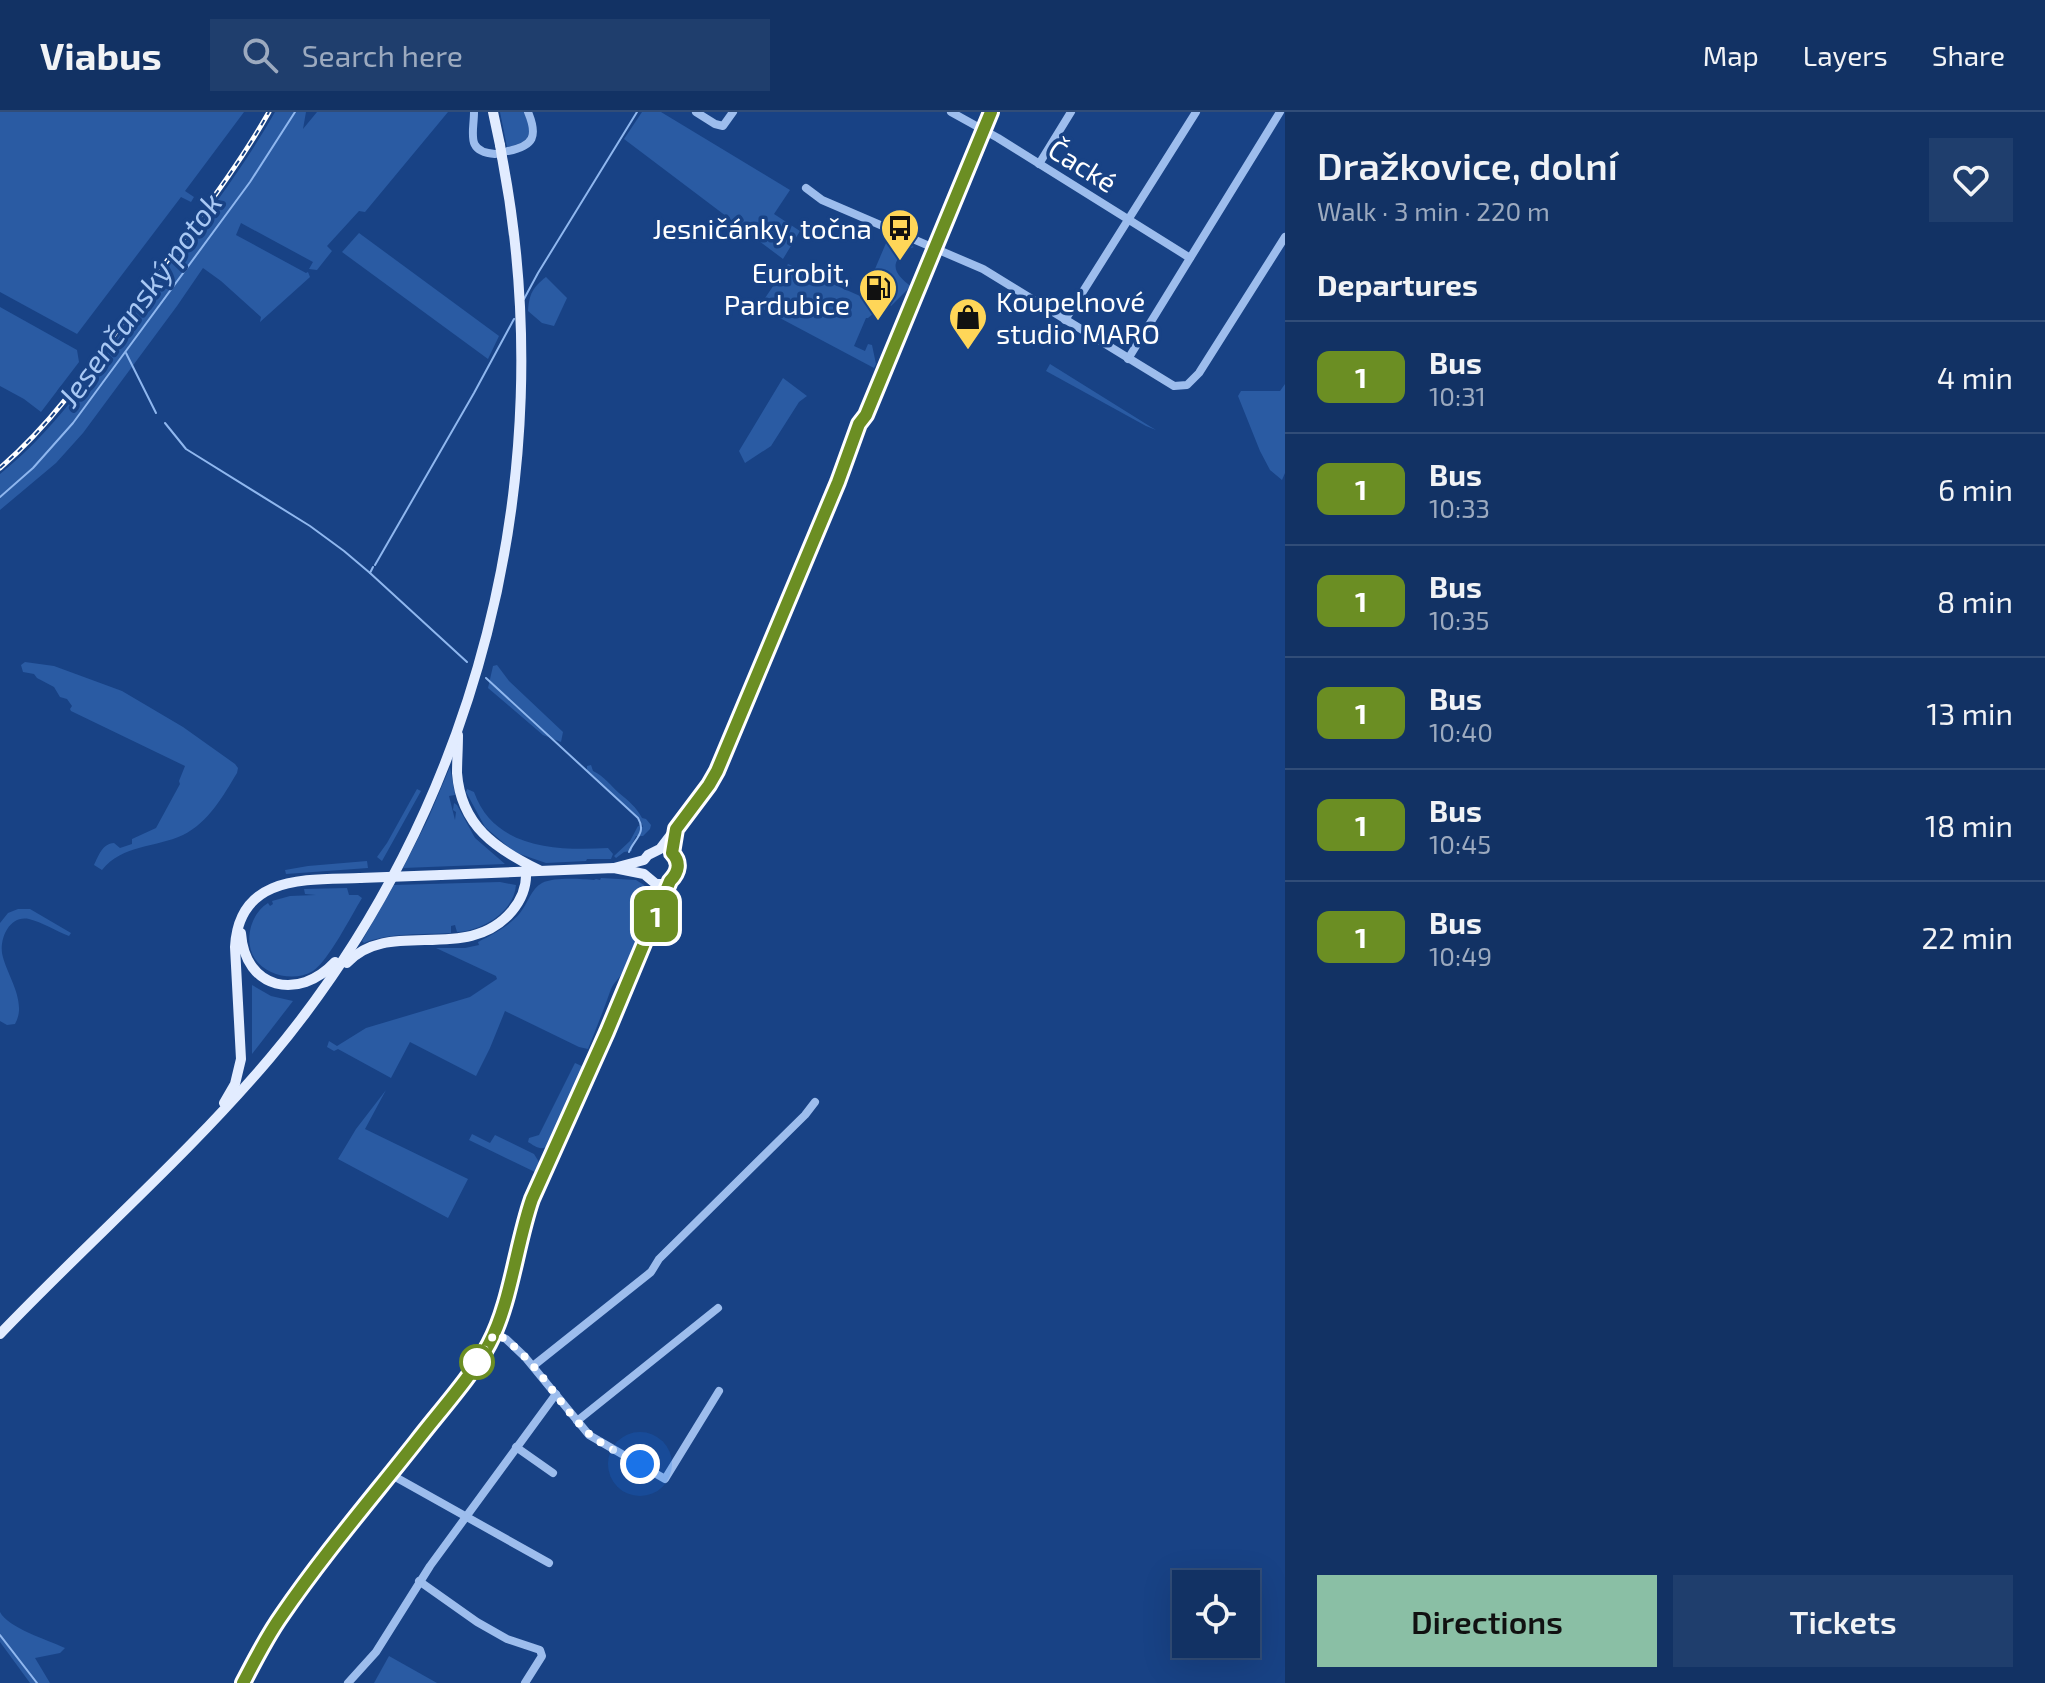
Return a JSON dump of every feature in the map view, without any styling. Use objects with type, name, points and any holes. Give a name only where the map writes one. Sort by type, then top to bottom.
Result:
[{"type":"main road","points":[[0,1334],[208,1126],[272,1056],[324,988],[389,882],[417,827],[458,727],[489,627],[509,532],[521,417],[520,294],[514,232],[493,112]]},
{"type":"main road","points":[[838,482],[864,428],[866,415],[991,112]]},
{"type":"main road","points":[[208,1126],[233,1088],[240,1066],[235,947],[238,931],[256,897],[269,889],[306,880],[614,868],[644,860],[660,849],[717,771],[838,482],[859,424],[866,415]]},
{"type":"main road","points":[[458,727],[459,786],[470,815],[479,829],[501,850],[540,871]]},
{"type":"main road","points":[[672,853],[676,829]]},
{"type":"main road","points":[[614,868],[644,874],[656,884],[663,884],[676,876],[678,869],[676,857],[660,849]]},
{"type":"main road","points":[[644,860],[644,874]]},
{"type":"main road","points":[[324,988],[353,956],[374,945],[465,937],[492,928],[519,902],[525,887],[526,871]]},
{"type":"main road","points":[[243,1683],[289,1605],[479,1360],[495,1333],[532,1199],[670,881]]},
{"type":"main road","points":[[656,884],[659,910]]},
{"type":"main road","points":[[244,916],[241,935],[248,960],[259,973],[278,984],[294,986],[314,980],[328,970],[355,941]]},
{"type":"street","points":[[474,112],[472,135],[474,143],[483,152],[501,152],[527,145],[535,130],[528,112]]},
{"type":"street","points":[[696,112],[723,126],[733,112]]},
{"type":"street","name":"Čacké","points":[[951,112],[1190,258]]},
{"type":"street","points":[[1039,164],[1071,112]]},
{"type":"street","points":[[1065,320],[1196,112]]},
{"type":"street","points":[[1128,359],[1280,112]]},
{"type":"street","points":[[806,188],[822,200],[983,269],[1174,386],[1187,385],[1194,380],[1285,237]]},
{"type":"street","points":[[533,1366],[651,1272],[659,1259],[815,1102]]},
{"type":"street","points":[[577,1421],[718,1308]]},
{"type":"street","points":[[495,1333],[506,1339],[533,1366],[589,1435],[665,1479],[719,1391]]},
{"type":"street","points":[[348,1683],[376,1652],[419,1581],[556,1394]]},
{"type":"street","points":[[516,1447],[553,1473]]},
{"type":"street","points":[[390,1474],[549,1563]]},
{"type":"street","points":[[419,1581],[477,1622],[507,1639],[540,1650],[541,1660],[525,1683]]},
{"type":"shaded area","points":[[0,112],[244,112],[185,191],[194,197],[191,202],[181,197],[77,334],[0,292]]},
{"type":"shaded area","points":[[275,112],[306,112],[303,129],[317,112],[448,112],[365,212],[359,211],[327,246],[332,251],[317,270],[309,269],[313,262],[241,223],[236,235],[308,272],[310,277],[260,322],[261,317],[203,268],[83,433],[56,463],[0,510],[0,474],[44,433],[83,386],[232,180]]},
{"type":"shaded area","points":[[500,112],[524,112],[529,126],[526,140],[507,147]]},
{"type":"shaded area","points":[[642,112],[661,112],[790,190],[774,214],[800,231],[783,259],[624,139]]},
{"type":"shaded area","points":[[359,233],[499,336],[488,359],[342,252]]},
{"type":"shaded area","points":[[889,236],[914,247],[905,250],[896,266],[902,279],[911,286],[891,306],[887,302],[866,318],[854,346],[865,351],[868,344],[872,345],[874,368],[759,307],[788,264],[869,300],[877,278],[872,276]]},
{"type":"shaded area","points":[[546,277],[567,298],[554,326],[542,323],[528,311],[532,291]]},
{"type":"shaded area","points":[[0,307],[77,350],[79,362],[41,412],[0,386]]},
{"type":"shaded area","points":[[1050,364],[1156,430],[1046,371]]},
{"type":"shaded area","points":[[783,378],[807,396],[799,402],[771,446],[745,463],[739,451]]},
{"type":"shaded area","points":[[1285,384],[1285,473],[1282,480],[1270,470],[1260,451],[1238,396],[1241,391],[1280,391]]},
{"type":"shaded area","points":[[25,662],[54,666],[122,691],[183,727],[235,764],[237,773],[214,808],[192,830],[120,855],[102,870],[94,865],[107,845],[114,843],[120,848],[132,844],[132,839],[156,828],[180,784],[185,766],[71,711],[72,706],[67,699],[60,697],[54,687],[34,674],[23,672],[21,665]]},
{"type":"shaded area","points":[[497,665],[509,681],[563,732],[561,742],[543,735],[488,688],[493,666]]},
{"type":"shaded area","points":[[591,765],[593,771],[651,825],[643,836],[636,836],[632,851],[616,858],[614,856],[630,841],[638,826],[643,827],[641,821],[587,770],[587,766]]},
{"type":"shaded area","points":[[450,767],[455,795],[449,796],[455,820],[454,803],[475,838],[505,864],[403,868]]},
{"type":"shaded area","points":[[417,789],[421,791],[382,861],[377,857]]},
{"type":"shaded area","points":[[467,789],[474,792],[483,811],[496,825],[512,836],[549,847],[608,848],[613,854],[611,859],[546,863],[514,852],[485,827]]},
{"type":"shaded area","points":[[367,861],[368,868],[286,874],[285,870],[308,866]]},
{"type":"shaded area","points":[[560,879],[636,880],[649,892],[642,900],[642,927],[622,973],[611,989],[588,1049],[505,1011],[476,1076],[410,1042],[391,1078],[338,1049],[334,1051],[327,1047],[329,1041],[337,1046],[366,1028],[470,997],[497,979],[496,976],[436,948],[479,945],[478,942],[515,918],[542,883]]},
{"type":"shaded area","points":[[500,882],[516,885],[514,895],[503,911],[486,924],[467,931],[457,932],[455,925],[451,926],[451,933],[362,941],[394,885]]},
{"type":"shaded area","points":[[347,888],[349,895],[362,898],[333,948],[313,971],[298,976],[282,976],[267,970],[255,959],[249,936],[257,913],[268,903],[270,906],[272,901],[290,896],[316,895],[305,894],[304,889]]},
{"type":"shaded area","points":[[30,909],[71,933],[69,936],[29,919],[16,920],[8,928],[2,953],[19,1006],[15,1024],[7,1025],[0,1021],[0,923],[8,913]]},
{"type":"shaded area","points":[[252,985],[271,996],[293,1001],[252,1054]]},
{"type":"shaded area","points":[[575,1063],[584,1067],[549,1145],[536,1147],[528,1142],[529,1138],[539,1135]]},
{"type":"shaded area","points":[[386,1090],[365,1129],[468,1179],[448,1218],[338,1159]]},
{"type":"shaded area","points":[[472,1134],[490,1143],[495,1135],[534,1154],[539,1162],[535,1172],[469,1140]]},
{"type":"shaded area","points":[[0,1612],[20,1628],[65,1648],[60,1653],[35,1658],[50,1683],[30,1683],[0,1642]]},
{"type":"shaded area","points":[[389,1656],[437,1683],[374,1683]]},
{"type":"waterway","name":"Jesenčanský potok","points":[[0,497],[33,468],[73,423],[250,182],[295,112]]},
{"type":"waterway","points":[[524,299],[637,112]]},
{"type":"waterway","points":[[375,565],[514,319]]},
{"type":"waterway","points":[[126,353],[156,413]]},
{"type":"waterway","points":[[165,423],[186,449],[310,526],[370,573]]},
{"type":"waterway","points":[[373,567],[370,573],[467,662]]},
{"type":"waterway","points":[[486,678],[638,818],[640,832],[629,852]]},
{"type":"waterway","points":[[0,1635],[37,1683]]},
{"type":"railway","points":[[0,468],[43,426],[81,380],[227,178],[269,112]]},
{"type":"bus line","name":"1","points":[[243,1683],[271,1632],[297,1594],[485,1352],[499,1320],[532,1199],[670,881],[676,876],[678,862],[672,853],[676,829],[717,771],[991,112]]},
{"type":"place","name":"Jesničánky, točna","points":[[900,262]]},
{"type":"place","name":"Eurobit, Pardubice","points":[[878,322]]},
{"type":"place","name":"Koupelnové studio MARO","points":[[968,351]]},
{"type":"route","points":[[477,1362],[495,1333],[506,1339],[533,1366],[589,1435],[640,1464]]}]
